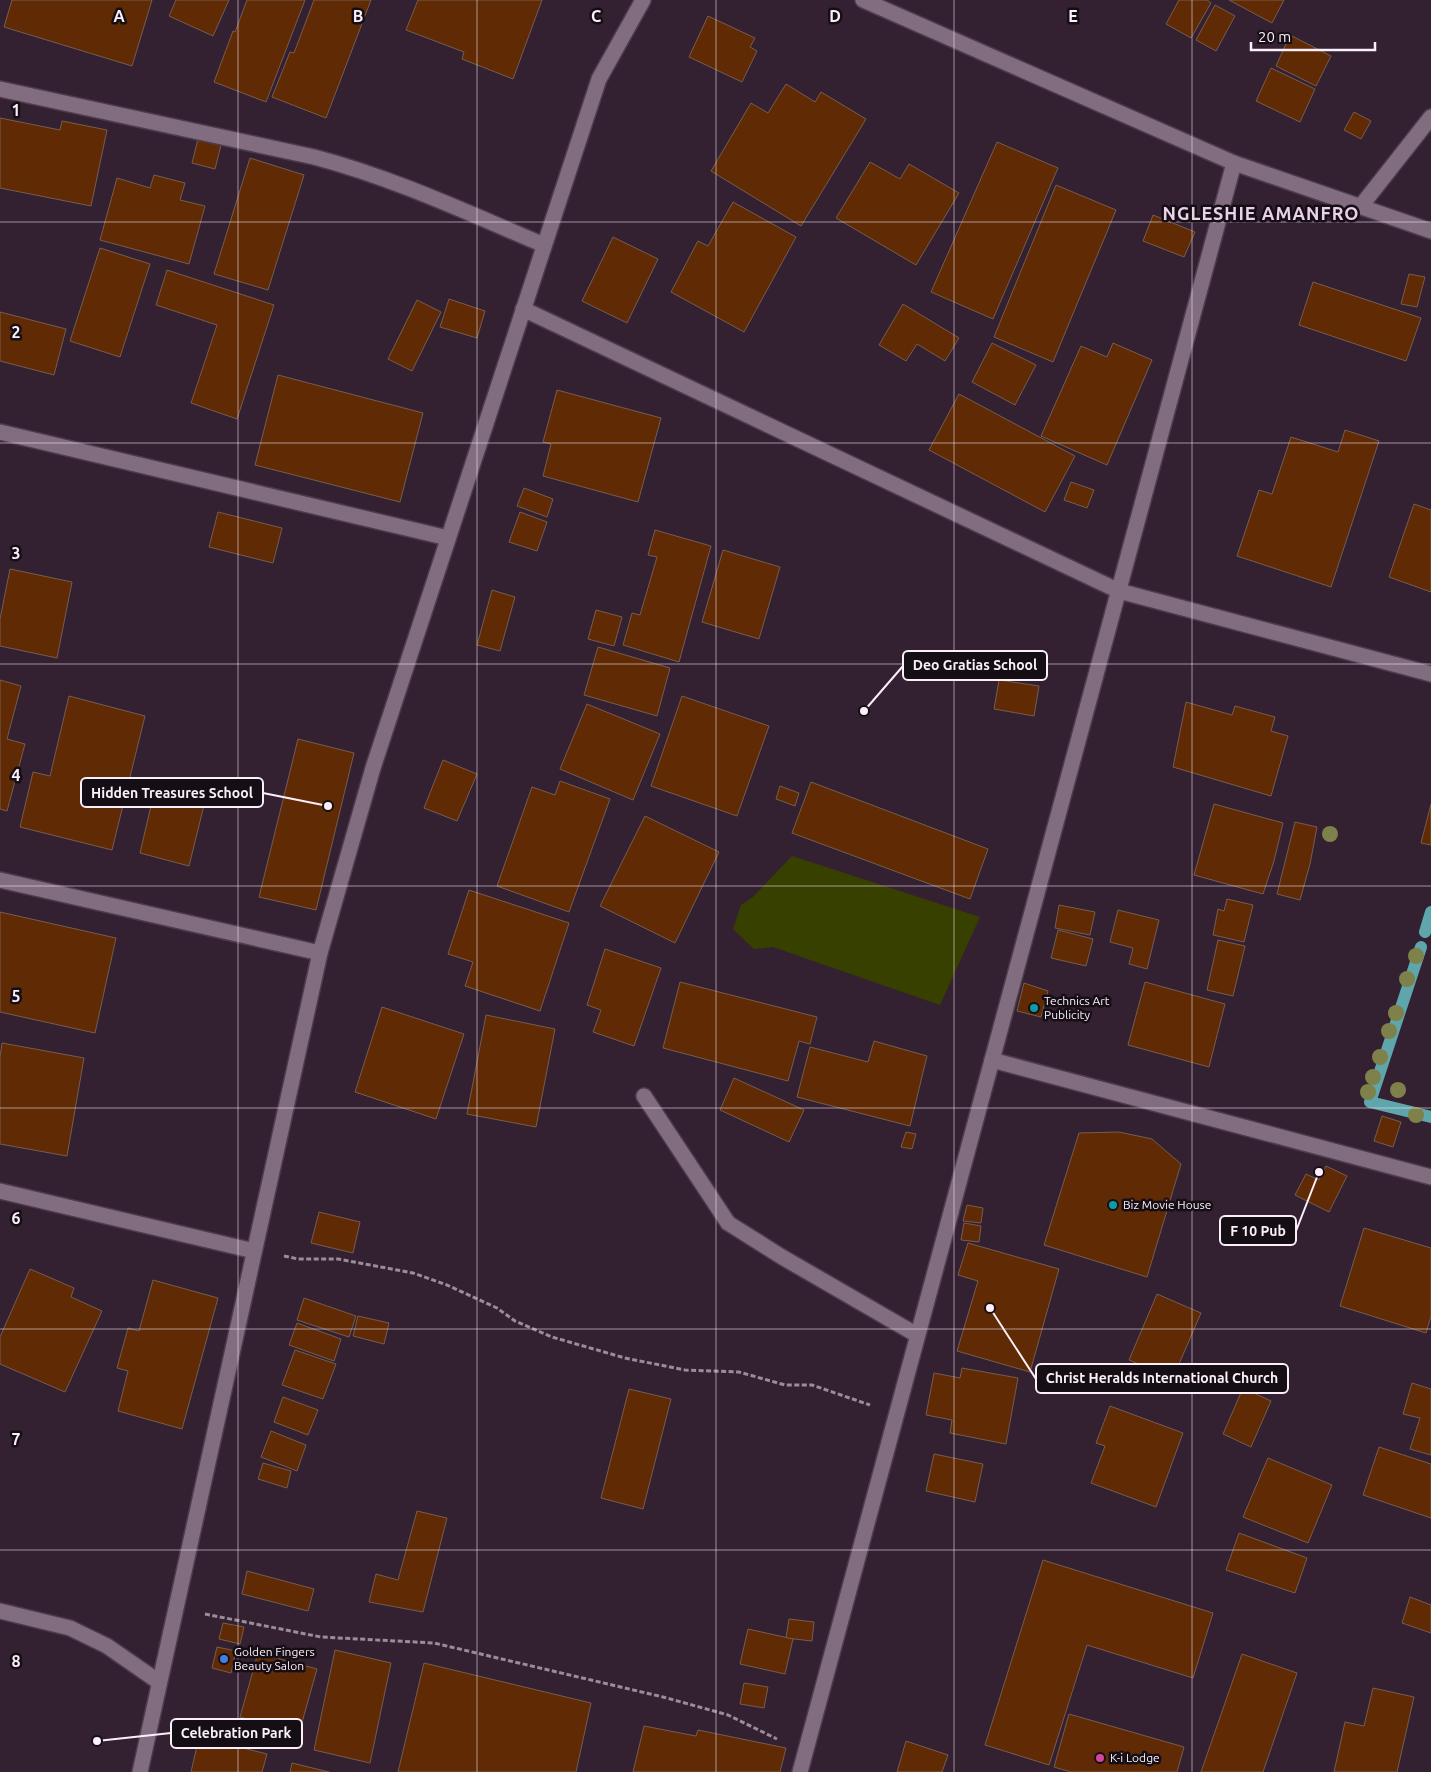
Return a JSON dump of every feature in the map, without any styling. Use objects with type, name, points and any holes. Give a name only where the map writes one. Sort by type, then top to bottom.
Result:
[{"type":"street","points":[[140,1772],[320,953],[373,768],[599,80],[643,0]]},
{"type":"street","points":[[863,0],[1234,163],[1431,231]]},
{"type":"street","points":[[0,89],[357,168],[403,185],[544,245]]},
{"type":"street","points":[[1361,206],[1431,117]]},
{"type":"street","points":[[803,1771],[806,1751],[917,1335],[1234,163]]},
{"type":"street","points":[[523,309],[1119,591],[1431,674]]},
{"type":"street","points":[[0,432],[448,538]]},
{"type":"street","points":[[0,880],[320,953]]},
{"type":"street","points":[[992,1060],[1431,1177]]},
{"type":"street","points":[[644,1096],[728,1223],[782,1257],[917,1335]]},
{"type":"street","points":[[0,1191],[254,1251]]},
{"type":"street","points":[[0,1611],[70,1628],[107,1646],[159,1682]]},
{"type":"path","points":[[254,1251],[298,1259],[338,1259],[413,1273],[447,1285],[497,1308],[515,1321],[552,1337],[625,1358],[685,1370],[739,1372],[785,1385],[812,1385],[896,1414]]},
{"type":"path","points":[[175,1608],[321,1637],[434,1643],[663,1697],[728,1715],[806,1751]]},
{"type":"green space","points":[[792,856],[980,917],[940,1005],[773,947],[754,949],[733,929],[741,905],[753,897]]},
{"type":"building","points":[[12,0],[152,0],[132,66],[4,27]]},
{"type":"building","points":[[176,0],[229,0],[213,36],[169,16]]},
{"type":"building","points":[[247,0],[305,0],[266,102],[214,82]]},
{"type":"building","points":[[314,0],[371,0],[326,118],[272,97],[290,52],[294,53]]},
{"type":"building","points":[[418,0],[542,0],[513,79],[462,59],[464,52],[406,30]]},
{"type":"building","points":[[1179,0],[1207,0],[1211,3],[1191,38],[1166,24]]},
{"type":"building","points":[[1229,0],[1284,0],[1272,23]]},
{"type":"building","points":[[1215,5],[1235,16],[1216,51],[1196,40]]},
{"type":"building","points":[[708,16],[755,38],[750,47],[757,51],[742,82],[689,57]]},
{"type":"building","points":[[1290,35],[1331,56],[1316,86],[1276,66]]},
{"type":"building","points":[[1271,68],[1315,89],[1300,122],[1256,101]]},
{"type":"building","points":[[786,84],[815,102],[821,92],[866,119],[801,226],[711,171],[751,103],[768,113]]},
{"type":"building","points":[[1354,112],[1371,121],[1361,139],[1344,130]]},
{"type":"building","points":[[0,118],[60,130],[62,121],[107,130],[91,206],[0,188]]},
{"type":"building","points":[[199,135],[222,141],[215,169],[192,163]]},
{"type":"building","points":[[997,142],[1058,168],[993,319],[931,292]]},
{"type":"building","points":[[250,158],[304,175],[268,290],[214,274]]},
{"type":"building","points":[[870,162],[900,179],[909,164],[959,193],[916,265],[836,218]]},
{"type":"building","points":[[154,175],[185,183],[180,200],[205,206],[189,264],[100,240],[117,178],[150,188]]},
{"type":"building","points":[[1056,185],[1116,210],[1053,362],[994,337]]},
{"type":"building","points":[[733,202],[796,237],[744,332],[671,292],[698,241],[708,246]]},
{"type":"building","points":[[1153,215],[1195,232],[1184,257],[1143,241]]},
{"type":"building","points":[[613,237],[658,259],[627,323],[582,301]]},
{"type":"building","points":[[100,248],[150,264],[120,357],[70,341]]},
{"type":"building","points":[[167,270],[274,305],[237,419],[191,403],[217,325],[156,305]]},
{"type":"building","points":[[1409,274],[1425,277],[1417,307],[1401,304]]},
{"type":"building","points":[[1313,282],[1421,318],[1406,361],[1299,325]]},
{"type":"building","points":[[449,299],[485,311],[477,338],[440,327]]},
{"type":"building","points":[[417,300],[441,312],[412,371],[388,359]]},
{"type":"building","points":[[903,304],[959,338],[945,361],[917,344],[906,361],[879,345]]},
{"type":"building","points":[[0,312],[66,329],[54,375],[0,361]]},
{"type":"building","points":[[992,343],[1036,365],[1015,405],[972,382]]},
{"type":"building","points":[[1113,343],[1152,360],[1107,465],[1041,436],[1081,346],[1107,357]]},
{"type":"building","points":[[278,375],[423,413],[400,502],[255,465]]},
{"type":"building","points":[[557,390],[661,418],[638,502],[543,476],[551,444],[543,442]]},
{"type":"building","points":[[959,394],[1075,456],[1045,512],[929,450]]},
{"type":"building","points":[[1345,430],[1379,441],[1331,587],[1237,556],[1259,490],[1272,494],[1291,437],[1338,452]]},
{"type":"building","points":[[1071,482],[1094,490],[1087,508],[1064,500]]},
{"type":"building","points":[[524,488],[553,499],[547,517],[517,506]]},
{"type":"building","points":[[1414,504],[1431,510],[1431,592],[1389,577]]},
{"type":"building","points":[[218,512],[282,528],[273,563],[209,547]]},
{"type":"building","points":[[520,512],[547,522],[537,551],[509,542]]},
{"type":"building","points":[[655,530],[711,546],[679,662],[623,645],[632,613],[640,615],[657,557],[648,555]]},
{"type":"building","points":[[723,550],[780,567],[759,639],[702,622]]},
{"type":"building","points":[[10,569],[72,582],[57,658],[0,646],[0,619]]},
{"type":"building","points":[[492,590],[515,597],[500,651],[477,645]]},
{"type":"building","points":[[596,610],[622,617],[614,646],[588,639]]},
{"type":"building","points":[[598,647],[670,668],[657,716],[584,695]]},
{"type":"building","points":[[0,680],[21,686],[7,739],[25,744],[7,811],[0,809]]},
{"type":"building","points":[[999,680],[1039,686],[1034,716],[994,709]]},
{"type":"building","points":[[69,696],[145,716],[112,850],[20,827],[33,772],[50,776]]},
{"type":"building","points":[[682,696],[769,726],[737,816],[651,786]]},
{"type":"building","points":[[1186,702],[1232,715],[1235,706],[1275,717],[1271,731],[1288,736],[1271,796],[1173,767]]},
{"type":"building","points":[[587,704],[660,734],[633,800],[560,769]]},
{"type":"building","points":[[298,739],[354,753],[316,910],[259,897]]},
{"type":"building","points":[[443,760],[477,774],[457,821],[424,808]]},
{"type":"building","points":[[157,780],[207,793],[189,866],[140,853]]},
{"type":"building","points":[[560,781],[610,799],[569,912],[497,886],[532,787],[555,795]]},
{"type":"building","points":[[811,782],[988,849],[970,899],[792,833]]},
{"type":"building","points":[[780,786],[799,793],[795,806],[776,799]]},
{"type":"building","points":[[1214,804],[1283,823],[1274,861],[1263,894],[1194,875]]},
{"type":"building","points":[[1431,804],[1431,845],[1421,843]]},
{"type":"building","points":[[645,816],[719,852],[675,943],[600,906]]},
{"type":"building","points":[[1295,822],[1317,827],[1310,864],[1300,900],[1277,894]]},
{"type":"building","points":[[469,890],[569,923],[540,1011],[465,986],[473,962],[448,954]]},
{"type":"building","points":[[1227,899],[1253,905],[1244,942],[1213,935],[1218,909],[1224,911]]},
{"type":"building","points":[[1059,905],[1095,912],[1090,935],[1055,928]]},
{"type":"building","points":[[1118,910],[1159,920],[1147,969],[1129,964],[1133,948],[1110,942]]},
{"type":"building","points":[[0,912],[116,938],[95,1033],[0,1012]]},
{"type":"building","points":[[1058,930],[1093,939],[1086,966],[1051,958]]},
{"type":"building","points":[[1218,940],[1245,946],[1233,996],[1207,990]]},
{"type":"building","points":[[605,949],[661,968],[634,1046],[593,1032],[601,1010],[587,1005]]},
{"type":"building","points":[[680,982],[817,1017],[810,1044],[799,1041],[788,1081],[663,1048]]},
{"type":"building","points":[[1145,982],[1225,1004],[1209,1067],[1128,1045]]},
{"type":"building","points":[[1024,983],[1048,991],[1041,1017],[1017,1011]]},
{"type":"building","points":[[382,1007],[464,1034],[436,1119],[355,1092]]},
{"type":"building","points":[[486,1015],[555,1029],[536,1127],[467,1114]]},
{"type":"building","points":[[874,1041],[927,1056],[910,1126],[797,1097],[810,1047],[868,1062]]},
{"type":"building","points":[[2,1043],[84,1058],[67,1156],[0,1144],[0,1057]]},
{"type":"building","points":[[734,1078],[804,1110],[789,1142],[720,1110]]},
{"type":"building","points":[[1382,1116],[1401,1122],[1393,1147],[1374,1141]]},
{"type":"building","points":[[906,1132],[916,1134],[912,1149],[901,1147]]},
{"type":"building","name":"Biz Movie House","points":[[1119,1132],[1152,1139],[1181,1164],[1147,1277],[1044,1245],[1079,1133]]},
{"type":"building","points":[[1326,1166],[1347,1176],[1329,1212],[1295,1195],[1306,1174],[1319,1180]]},
{"type":"building","points":[[967,1205],[983,1208],[981,1223],[963,1221]]},
{"type":"building","points":[[319,1212],[360,1222],[353,1253],[311,1243]]},
{"type":"building","points":[[964,1223],[981,1226],[979,1242],[961,1240]]},
{"type":"building","points":[[1364,1228],[1431,1248],[1431,1316],[1426,1333],[1340,1306]]},
{"type":"building","points":[[968,1243],[1059,1269],[1030,1372],[957,1351],[978,1281],[958,1275]]},
{"type":"building","points":[[30,1269],[74,1288],[71,1297],[102,1311],[65,1392],[0,1364],[0,1337]]},
{"type":"building","points":[[153,1280],[218,1298],[182,1429],[118,1411],[128,1371],[117,1368],[128,1328],[139,1331]]},
{"type":"building","points":[[1157,1294],[1201,1313],[1173,1378],[1129,1360]]},
{"type":"building","points":[[304,1298],[356,1316],[349,1337],[297,1320]]},
{"type":"building","points":[[358,1316],[389,1323],[384,1344],[353,1336]]},
{"type":"building","points":[[297,1323],[341,1339],[334,1361],[289,1345]]},
{"type":"building","points":[[295,1350],[336,1364],[323,1399],[282,1385]]},
{"type":"building","points":[[962,1368],[1018,1378],[1006,1444],[950,1433],[952,1420],[926,1415],[934,1373],[960,1378]]},
{"type":"building","points":[[1412,1383],[1431,1389],[1431,1455],[1410,1449],[1420,1418],[1403,1414]]},
{"type":"building","points":[[1243,1388],[1271,1401],[1251,1447],[1223,1434]]},
{"type":"building","points":[[629,1389],[671,1399],[643,1509],[601,1498]]},
{"type":"building","points":[[283,1397],[318,1410],[308,1435],[274,1422]]},
{"type":"building","points":[[1110,1406],[1183,1433],[1156,1507],[1091,1483],[1105,1446],[1096,1443]]},
{"type":"building","points":[[271,1431],[306,1445],[297,1471],[261,1457]]},
{"type":"building","points":[[1379,1447],[1431,1464],[1431,1518],[1363,1495]]},
{"type":"building","points":[[934,1454],[983,1464],[975,1502],[926,1491]]},
{"type":"building","points":[[1268,1458],[1332,1485],[1308,1543],[1243,1517]]},
{"type":"building","points":[[263,1463],[291,1471],[287,1488],[258,1479]]},
{"type":"building","points":[[417,1511],[447,1518],[423,1612],[369,1602],[376,1574],[398,1580]]},
{"type":"building","points":[[1239,1533],[1307,1558],[1295,1593],[1226,1570]]},
{"type":"building","points":[[1043,1560],[1213,1613],[1193,1678],[1087,1645],[1049,1765],[985,1745]]},
{"type":"building","points":[[247,1571],[314,1589],[308,1611],[242,1594]]},
{"type":"building","points":[[1410,1597],[1431,1605],[1431,1633],[1402,1623]]},
{"type":"building","points":[[789,1619],[814,1622],[812,1641],[786,1638]]},
{"type":"building","points":[[223,1623],[244,1627],[240,1644],[219,1639]]},
{"type":"building","points":[[748,1629],[793,1639],[785,1674],[740,1664]]},
{"type":"building","points":[[217,1647],[236,1651],[231,1673],[212,1668]]},
{"type":"building","points":[[335,1650],[391,1663],[370,1763],[314,1750]]},
{"type":"building","points":[[258,1653],[317,1669],[299,1733],[240,1717]]},
{"type":"building","points":[[1242,1654],[1297,1673],[1263,1772],[1201,1772]]},
{"type":"building","points":[[424,1663],[591,1703],[576,1772],[398,1772]]},
{"type":"building","points":[[744,1683],[768,1687],[764,1708],[740,1704]]},
{"type":"building","points":[[1373,1688],[1414,1697],[1397,1772],[1334,1772],[1345,1722],[1364,1726]]},
{"type":"building","points":[[1069,1714],[1184,1747],[1177,1772],[1071,1772],[1054,1767]]},
{"type":"building","points":[[644,1726],[696,1736],[698,1730],[786,1748],[780,1772],[633,1772]]},
{"type":"building","points":[[199,1737],[267,1754],[262,1772],[191,1772]]},
{"type":"building","points":[[906,1741],[948,1755],[942,1772],[897,1772]]},
{"type":"building","points":[[292,1763],[329,1772],[290,1772]]},
{"type":"waterway","points":[[1425,932],[1431,912]]},
{"type":"waterway","points":[[1421,947],[1370,1102],[1431,1117]]},
{"type":"place","name":"Deo Gratias School","points":[[864,711]]},
{"type":"place","name":"Hidden Treasures School","points":[[328,806]]},
{"type":"place","name":"Technics Art Publicity","points":[[1034,1008]]},
{"type":"place","name":"F 10 Pub","points":[[1319,1172]]},
{"type":"place","name":"Biz Movie House","points":[[1113,1205]]},
{"type":"place","name":"Christ Heralds International Church","points":[[990,1308]]},
{"type":"place","name":"Golden Fingers Beauty Salon","points":[[224,1659]]},
{"type":"place","name":"Celebration Park","points":[[97,1741]]},
{"type":"place","name":"K-i Lodge","points":[[1100,1758]]},
{"type":"district","name":"NGLESHIE AMANFRO","points":[[1261,214]]}]
